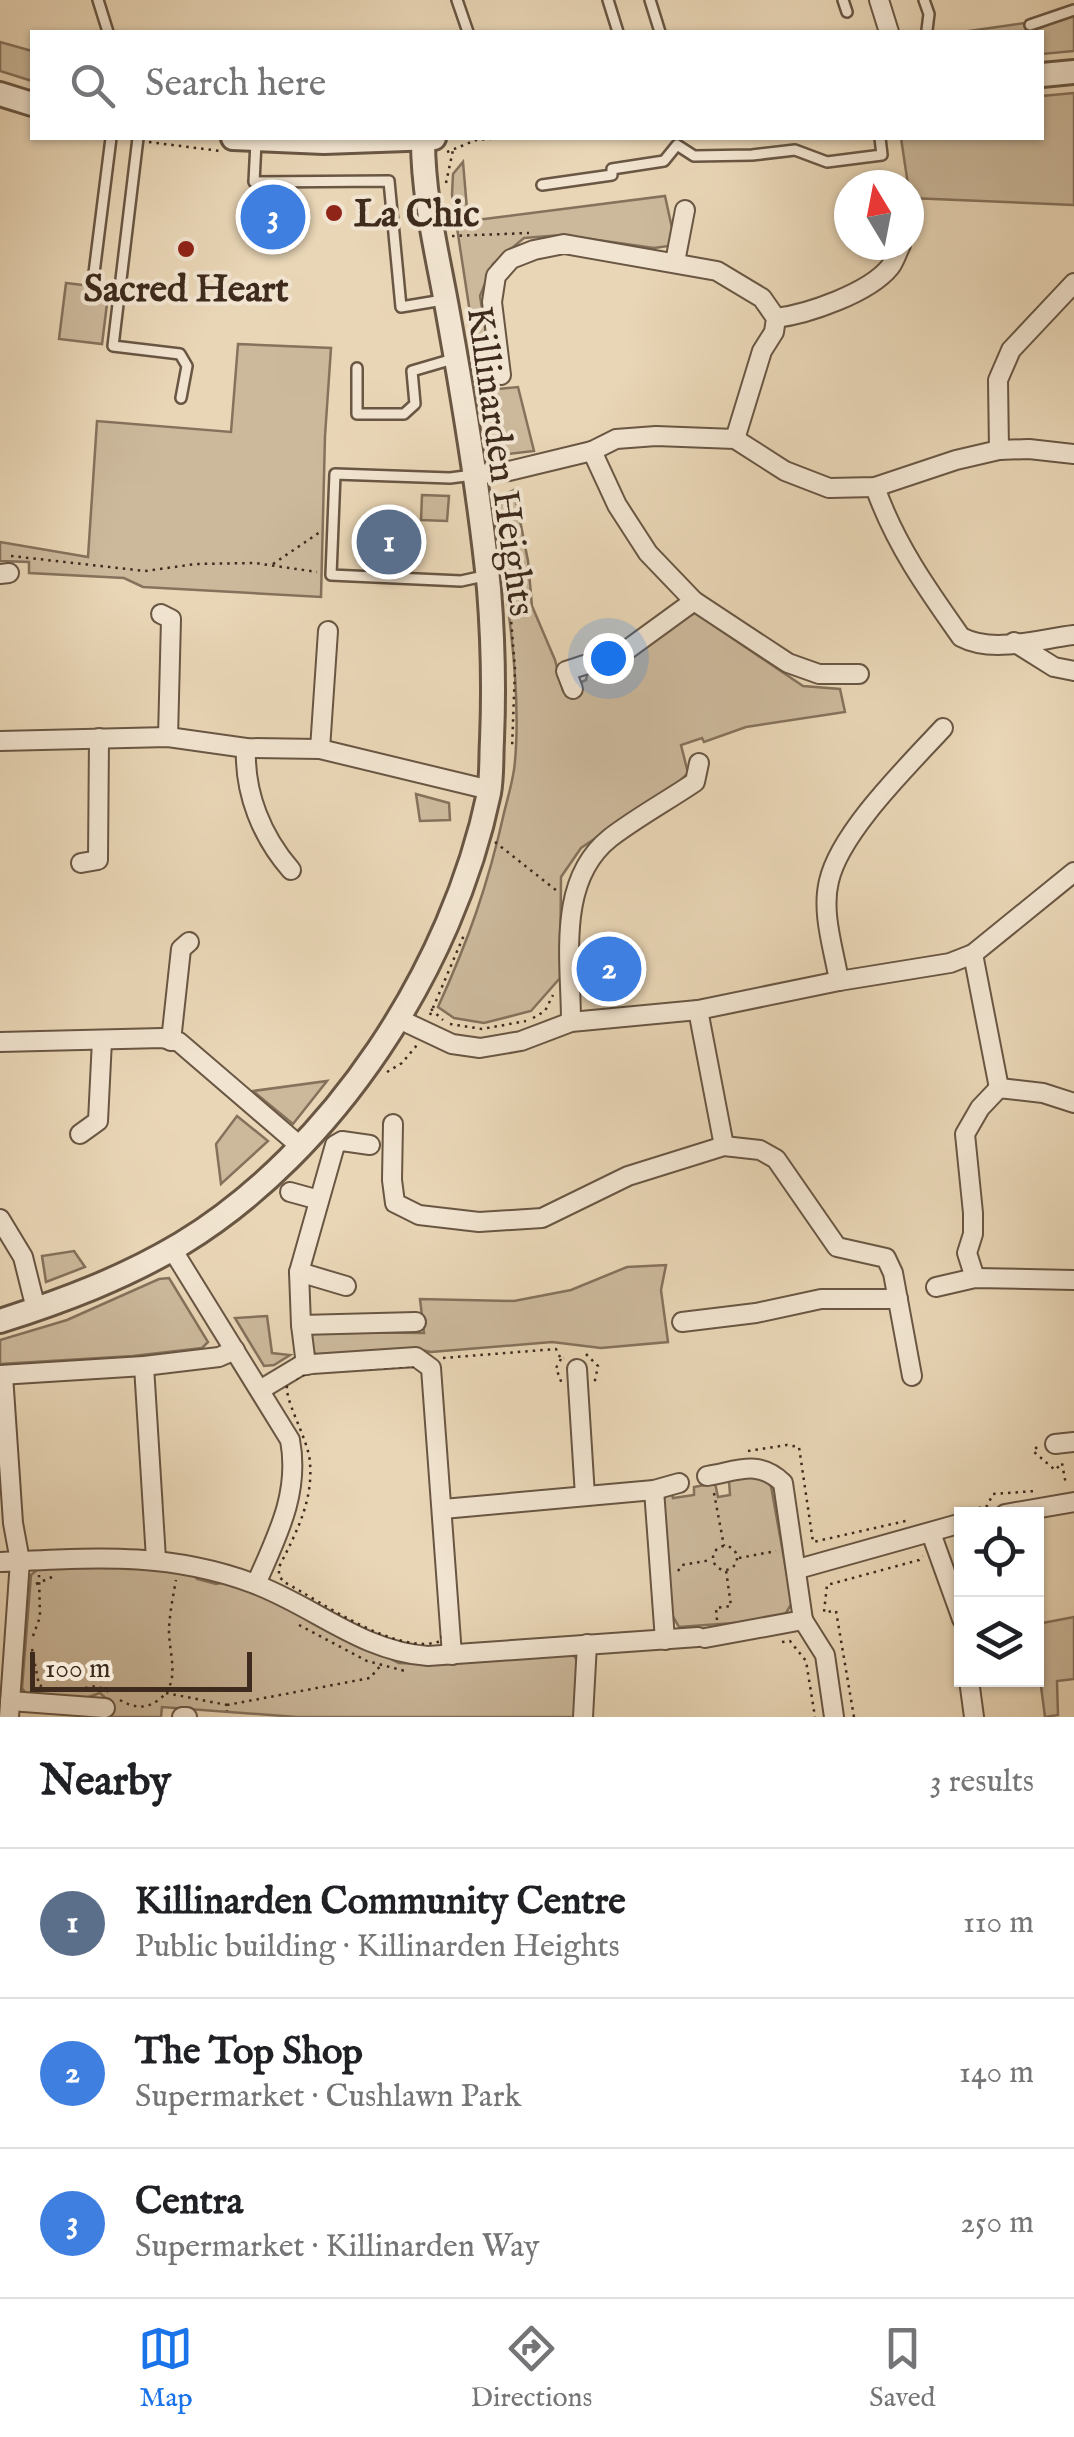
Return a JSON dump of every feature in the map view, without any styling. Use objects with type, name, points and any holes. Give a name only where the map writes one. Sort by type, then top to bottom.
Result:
[{"type":"street","points":[[879,0],[889,30]]},
{"type":"street","points":[[1044,76],[1074,72]]},
{"type":"street","points":[[0,94],[30,103]]},
{"type":"street","points":[[284,140],[436,143]]},
{"type":"street","name":"Killinarden Heights","points":[[0,1321],[110,1282],[172,1249],[250,1192],[330,1115],[399,1019],[451,914],[490,790],[494,700],[487,576],[446,300],[428,208],[436,143]]},
{"type":"street","points":[[675,262],[685,210]]},
{"type":"street","points":[[501,375],[492,302],[496,276],[510,260],[564,244],[717,271],[762,298],[776,318],[735,439]]},
{"type":"street","points":[[776,318],[803,316],[848,296],[890,268],[893,260]]},
{"type":"street","points":[[999,450],[998,380],[1011,350],[1074,283]]},
{"type":"street","points":[[473,475],[592,451],[616,439],[656,436],[735,439],[785,471],[829,488],[876,487],[999,450],[1028,448],[1074,454]]},
{"type":"street","points":[[592,451],[616,505],[648,554],[694,601],[788,663],[819,674],[860,674]]},
{"type":"street","points":[[876,487],[909,563],[961,637],[973,644],[991,645],[1074,634]]},
{"type":"street","points":[[573,689],[566,671],[624,652],[694,601]]},
{"type":"street","points":[[161,614],[171,619],[168,737]]},
{"type":"street","points":[[320,749],[328,631]]},
{"type":"street","points":[[1014,642],[1054,667],[1074,671]]},
{"type":"street","points":[[839,981],[828,920],[828,883],[841,850],[943,728]]},
{"type":"street","points":[[0,740],[168,737],[246,748],[320,749],[490,790]]},
{"type":"street","points":[[81,863],[98,860],[99,738]]},
{"type":"street","points":[[246,748],[250,800],[282,860],[292,870]]},
{"type":"street","points":[[571,1022],[572,895],[583,868],[608,840],[695,782],[699,763]]},
{"type":"street","points":[[399,1019],[452,1044],[480,1048],[521,1041],[571,1022],[698,1010],[950,963],[973,954],[1074,872]]},
{"type":"street","points":[[171,1040],[181,950],[190,942]]},
{"type":"street","points":[[973,954],[999,1088]]},
{"type":"street","points":[[698,1010],[724,1146]]},
{"type":"street","points":[[80,1134],[98,1121],[102,1040]]},
{"type":"street","points":[[0,1042],[179,1042],[300,1146]]},
{"type":"street","points":[[999,1088],[1043,1093],[1074,1103]]},
{"type":"street","points":[[975,1278],[967,1253],[973,1234],[973,1213],[964,1134],[980,1108],[999,1088]]},
{"type":"street","points":[[393,1124],[392,1180],[396,1204],[419,1214],[479,1222],[542,1218],[628,1176],[724,1146],[760,1150],[776,1159],[837,1247],[886,1258],[898,1298],[912,1376]]},
{"type":"street","points":[[306,1365],[299,1272],[335,1144],[342,1141],[370,1145]]},
{"type":"street","points":[[290,1192],[319,1200]]},
{"type":"street","points":[[0,1219],[23,1256],[36,1310]]},
{"type":"street","points":[[172,1249],[290,1440],[294,1460],[292,1495],[256,1584]]},
{"type":"street","points":[[299,1272],[346,1286]]},
{"type":"street","points":[[936,1287],[975,1278],[1074,1280]]},
{"type":"street","points":[[682,1322],[820,1299],[898,1298]]},
{"type":"street","points":[[301,1325],[416,1322]]},
{"type":"street","points":[[105,1708],[9,1709],[20,1561],[13,1523],[1,1375],[144,1366],[218,1357],[236,1350]]},
{"type":"street","points":[[260,1390],[306,1365],[416,1357],[432,1368],[452,1655]]},
{"type":"street","points":[[572,1359],[585,1496]]},
{"type":"street","points":[[144,1366],[156,1558]]},
{"type":"street","points":[[710,1483],[760,1467],[783,1483],[804,1620],[826,1655],[834,1717]]},
{"type":"street","points":[[443,1509],[654,1490],[679,1483]]},
{"type":"street","points":[[654,1490],[665,1640]]},
{"type":"street","points":[[1030,1507],[1070,1496]]},
{"type":"street","points":[[798,1568],[924,1535],[954,1522]]},
{"type":"street","points":[[924,1535],[954,1601]]},
{"type":"street","points":[[0,1562],[88,1556],[156,1558],[209,1569],[256,1584],[378,1647],[402,1654],[452,1655],[702,1637],[804,1620]]},
{"type":"street","points":[[583,1717],[587,1644]]},
{"type":"street","points":[[970,1687],[974,1717]]},
{"type":"lane","points":[[98,0],[107,30]]},
{"type":"lane","points":[[457,0],[467,30]]},
{"type":"lane","points":[[608,0],[617,30]]},
{"type":"lane","points":[[650,0],[659,30]]},
{"type":"lane","points":[[844,0],[847,12]]},
{"type":"lane","points":[[924,0],[929,14],[927,30]]},
{"type":"lane","points":[[1030,25],[1074,10]]},
{"type":"lane","points":[[94,273],[111,140]]},
{"type":"lane","points":[[138,140],[113,346],[180,354],[187,366],[181,398]]},
{"type":"lane","points":[[244,140],[254,182],[389,180],[401,306],[446,300]]},
{"type":"lane","points":[[542,185],[612,175],[612,169],[664,161],[677,141],[694,156],[795,150],[827,162],[882,155],[880,140]]},
{"type":"lane","points":[[357,368],[357,414],[404,414],[415,404],[412,371],[455,358]]},
{"type":"lane","points":[[473,475],[450,478],[335,474],[331,575],[461,581],[487,576]]},
{"type":"path","points":[[436,143],[476,140]]},
{"type":"path","points":[[440,162],[456,158]]},
{"type":"path","points":[[451,236],[531,234]]},
{"type":"path","points":[[272,565],[324,529]]},
{"type":"path","points":[[3,568],[145,571],[196,564],[272,565],[322,573]]},
{"type":"path","points":[[495,842],[556,891]]},
{"type":"path","points":[[427,1027],[449,971]]},
{"type":"path","points":[[431,1009],[443,1021],[482,1029],[528,1020],[545,1011],[556,989]]},
{"type":"path","points":[[380,1075],[402,1063],[420,1042]]},
{"type":"path","points":[[442,1368],[440,1358],[556,1349],[572,1359]]},
{"type":"path","points":[[568,1392],[556,1368],[572,1359],[591,1356],[598,1366],[597,1380],[589,1389]]},
{"type":"path","points":[[412,1366],[424,1374],[443,1630],[441,1641],[433,1644],[400,1640],[377,1632],[279,1576],[279,1567],[303,1519],[310,1486],[308,1444],[285,1394],[288,1382],[313,1372],[412,1366]]},
{"type":"path","points":[[1057,1442],[1033,1451],[1055,1470],[1062,1463],[1070,1496]]},
{"type":"path","points":[[749,1451],[799,1447],[813,1542],[908,1518],[924,1535],[919,1560],[826,1586],[824,1612],[836,1611],[854,1717]]},
{"type":"path","points":[[710,1483],[724,1546]]},
{"type":"path","points":[[985,1507],[992,1494],[1036,1491],[1035,1498]]},
{"type":"path","points":[[724,1546],[732,1548],[736,1558],[726,1570],[713,1560],[714,1552],[724,1546]]},
{"type":"path","points":[[736,1558],[782,1550]]},
{"type":"path","points":[[658,1571],[676,1573],[682,1565],[713,1560]]},
{"type":"path","points":[[38,1568],[40,1617],[31,1642],[38,1685],[47,1689]]},
{"type":"path","points":[[166,1693],[173,1673],[168,1630],[176,1577]]},
{"type":"path","points":[[76,1692],[98,1686],[121,1702],[140,1707],[166,1693],[227,1705],[370,1678],[379,1671],[383,1660]]},
{"type":"path","points":[[226,1711],[227,1705]]},
{"type":"shaded area","points":[[1074,16],[1074,51],[1044,54],[1044,30],[976,30]]},
{"type":"shaded area","points":[[0,42],[30,50],[30,80],[0,71]]},
{"type":"shaded area","points":[[1074,93],[1074,205],[924,199],[924,170],[906,170],[901,140],[1044,140],[1044,96]]},
{"type":"shaded area","points":[[463,162],[468,221],[665,196],[672,228],[669,246],[654,248],[562,235],[524,238],[493,264],[480,296],[491,365],[483,374],[489,390],[518,387],[534,451],[499,455],[490,444],[452,195],[453,174]]},
{"type":"shaded area","points":[[66,283],[109,288],[102,344],[59,339]]},
{"type":"shaded area","points":[[238,344],[331,348],[321,597],[143,587],[124,578],[29,573],[29,562],[0,561],[0,542],[88,557],[97,421],[231,432]]},
{"type":"shaded area","points":[[514,490],[532,606],[563,690],[586,680],[588,670],[695,613],[803,686],[840,689],[845,712],[746,727],[704,742],[702,738],[681,745],[688,773],[581,848],[561,877],[560,978],[531,1011],[484,1023],[454,1018],[438,1007],[484,889],[514,767],[514,665],[491,502]]},
{"type":"shaded area","points":[[422,495],[449,496],[447,521],[421,520]]},
{"type":"shaded area","points":[[416,794],[449,803],[450,820],[420,821]]},
{"type":"shaded area","points":[[327,1081],[293,1124],[253,1091]]},
{"type":"shaded area","points":[[237,1116],[268,1141],[221,1184],[216,1144]]},
{"type":"shaded area","points":[[74,1251],[85,1267],[46,1282],[42,1256]]},
{"type":"shaded area","points":[[666,1265],[661,1290],[668,1342],[601,1348],[552,1342],[318,1356],[311,1350],[308,1336],[315,1332],[424,1333],[420,1299],[514,1301],[571,1290],[627,1267]]},
{"type":"shaded area","points":[[169,1278],[208,1342],[202,1348],[0,1364],[0,1340],[67,1320]]},
{"type":"shaded area","points":[[267,1316],[272,1353],[290,1355],[264,1366],[235,1318]]},
{"type":"shaded area","points":[[759,1475],[771,1486],[792,1603],[775,1620],[679,1627],[672,1615],[663,1502],[668,1491],[671,1490],[673,1498],[694,1495],[694,1487],[715,1483],[718,1497],[730,1495],[729,1481]]},
{"type":"shaded area","points":[[93,1565],[190,1572],[197,1579],[216,1584],[226,1582],[257,1592],[399,1663],[573,1655],[578,1661],[576,1717],[297,1717],[162,1707],[161,1717],[111,1717],[110,1702],[100,1693],[83,1699],[26,1694],[22,1688],[31,1575],[39,1568]]},
{"type":"shaded area","points":[[1074,1617],[1074,1679],[1057,1681],[1058,1715],[1045,1717],[1041,1687],[1044,1623]]},
{"type":"place","name":"La Chic","points":[[334,213]]},
{"type":"place","name":"Centra","points":[[273,217]]},
{"type":"place","name":"Sacred Heart","points":[[186,249]]},
{"type":"place","name":"Killinarden Community Centre","points":[[389,542]]},
{"type":"place","name":"The Top Shop","points":[[609,969]]}]
